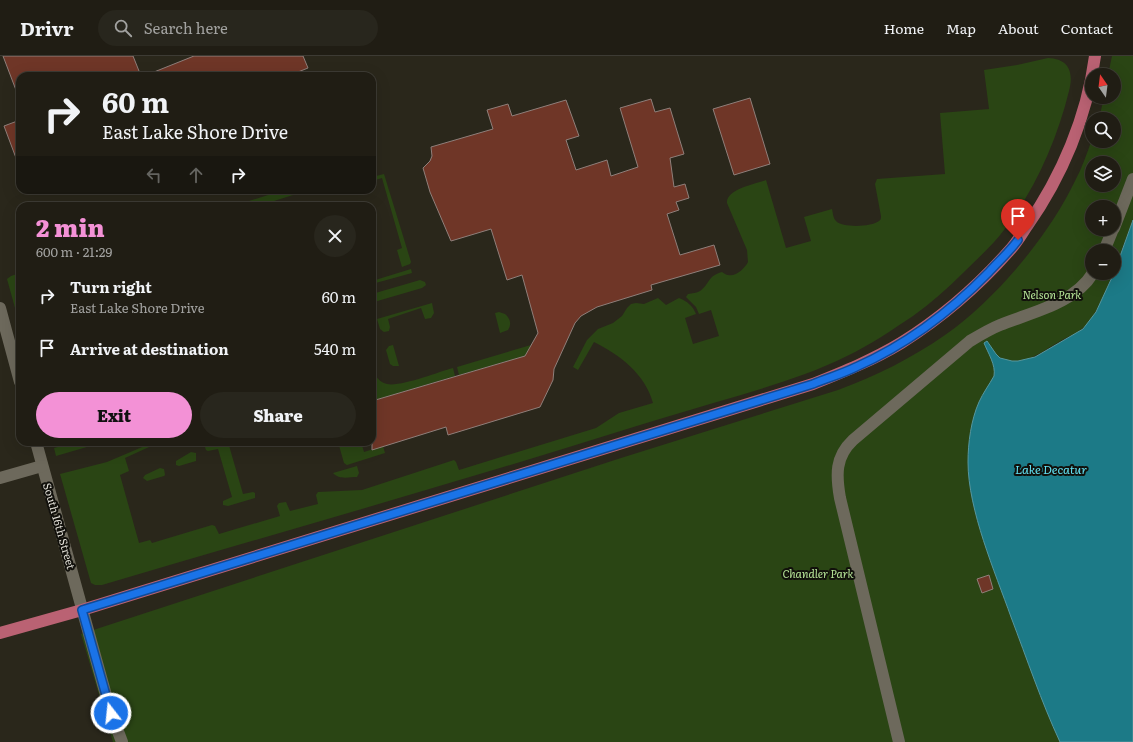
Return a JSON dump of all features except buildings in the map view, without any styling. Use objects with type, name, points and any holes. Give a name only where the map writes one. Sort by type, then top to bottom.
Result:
[{"type":"main road","points":[[0,633],[82,610],[813,384],[856,367],[901,344],[972,289],[1010,250],[1039,209],[1061,168],[1079,124],[1095,56]]},
{"type":"street","points":[[1121,210],[1133,179]]},
{"type":"street","points":[[899,742],[840,498],[837,475],[841,455],[846,446],[970,341],[996,327],[1045,308],[1070,295],[1083,286],[1088,280]]},
{"type":"street","points":[[0,308],[16,367]]},
{"type":"street","name":"South 16th Street","points":[[37,446],[111,713],[122,742]]},
{"type":"street","points":[[0,478],[42,466]]},
{"type":"street","points":[[889,742],[895,729]]},
{"type":"green space","name":"Chandler Park","points":[[1112,56],[1133,56],[1133,220],[1121,252],[1121,244],[1085,244],[1085,280],[1110,280],[1096,312],[1085,326],[1074,334],[1035,356],[1019,362],[1003,360],[995,353],[987,341],[984,343],[993,363],[994,376],[978,405],[970,433],[968,462],[969,481],[977,520],[1034,680],[1060,742],[113,742],[81,634],[621,458],[838,390],[893,366],[945,335],[964,320],[983,304],[1019,266],[1050,224],[1064,202],[1080,171],[1085,157],[1085,192],[1121,192],[1121,156],[1086,156],[1089,148],[1121,148],[1121,112],[1101,112],[1102,104],[1121,104],[1121,68],[1109,68]]},
{"type":"green space","points":[[1048,58],[1055,59],[1065,64],[1070,72],[1071,78],[1069,91],[1058,128],[1044,164],[1026,198],[999,236],[933,301],[913,316],[856,352],[808,373],[741,395],[431,489],[102,585],[95,585],[91,583],[60,474],[107,462],[145,446],[151,446],[125,458],[129,471],[120,475],[139,543],[150,540],[152,543],[212,525],[215,526],[219,534],[280,516],[277,506],[279,503],[286,502],[290,511],[318,504],[316,495],[318,492],[362,490],[454,460],[459,470],[596,428],[619,413],[653,403],[638,374],[622,359],[594,342],[578,370],[573,367],[587,340],[598,329],[613,323],[622,316],[631,304],[644,304],[658,298],[666,305],[679,298],[691,306],[696,314],[685,318],[693,344],[719,336],[711,310],[699,314],[696,307],[686,297],[688,294],[700,291],[706,286],[711,278],[717,274],[722,272],[727,275],[734,275],[745,267],[748,262],[747,250],[727,203],[731,194],[742,188],[766,180],[786,248],[811,241],[804,217],[832,209],[836,221],[844,225],[857,226],[875,223],[880,220],[881,217],[875,184],[877,179],[945,174],[940,113],[989,109],[984,70]]},
{"type":"green space","points":[[384,174],[411,262],[410,264],[402,267],[397,250],[402,248],[382,178],[376,180],[376,176]]},
{"type":"green space","points":[[271,194],[296,194],[271,202],[246,202]]},
{"type":"green space","points":[[411,269],[412,273],[376,283],[376,280]]},
{"type":"green space","points":[[16,274],[16,312],[7,279]]},
{"type":"green space","points":[[420,280],[425,282],[426,285],[422,288],[376,301],[376,293]]},
{"type":"green space","points":[[432,303],[434,313],[431,318],[425,319],[421,308],[388,319],[390,327],[389,331],[384,332],[380,329],[377,319]]},
{"type":"green space","points":[[499,312],[507,316],[510,323],[508,330],[500,333],[495,313]]},
{"type":"green space","points":[[393,345],[399,366],[393,366],[390,364],[386,350],[389,346]]},
{"type":"green space","points":[[531,345],[525,356],[459,375],[457,367]]},
{"type":"green space","points":[[453,368],[455,376],[376,400],[376,377],[380,381],[387,384],[410,381]]},
{"type":"green space","points":[[62,446],[90,446],[56,456],[54,448]]},
{"type":"green space","points":[[229,446],[243,494],[253,492],[255,493],[255,498],[228,506],[223,505],[223,501],[232,497],[218,449],[208,451],[205,447]]},
{"type":"green space","points":[[339,446],[362,446],[364,452],[383,446],[385,453],[347,465],[344,463]]},
{"type":"green space","points":[[191,452],[196,453],[196,461],[179,466],[176,465],[176,461]]},
{"type":"green space","points":[[357,466],[359,473],[357,477],[338,477],[333,473]]},
{"type":"green space","points":[[160,468],[164,469],[164,476],[147,481],[143,478],[145,475]]},
{"type":"water","name":"Lake Decatur","points":[[1133,220],[1133,742],[1060,742],[990,561],[977,520],[969,481],[969,439],[976,409],[982,395],[994,376],[993,363],[984,343],[987,341],[1000,358],[1018,361],[1035,357],[1083,329],[1096,312],[1111,280],[1121,280],[1121,253]]},
{"type":"route","points":[[111,713],[82,610],[813,384],[856,367],[901,344],[972,289],[1018,240]]},
{"type":"park label","name":"Nelson Park","points":[[1052,295]]}]
